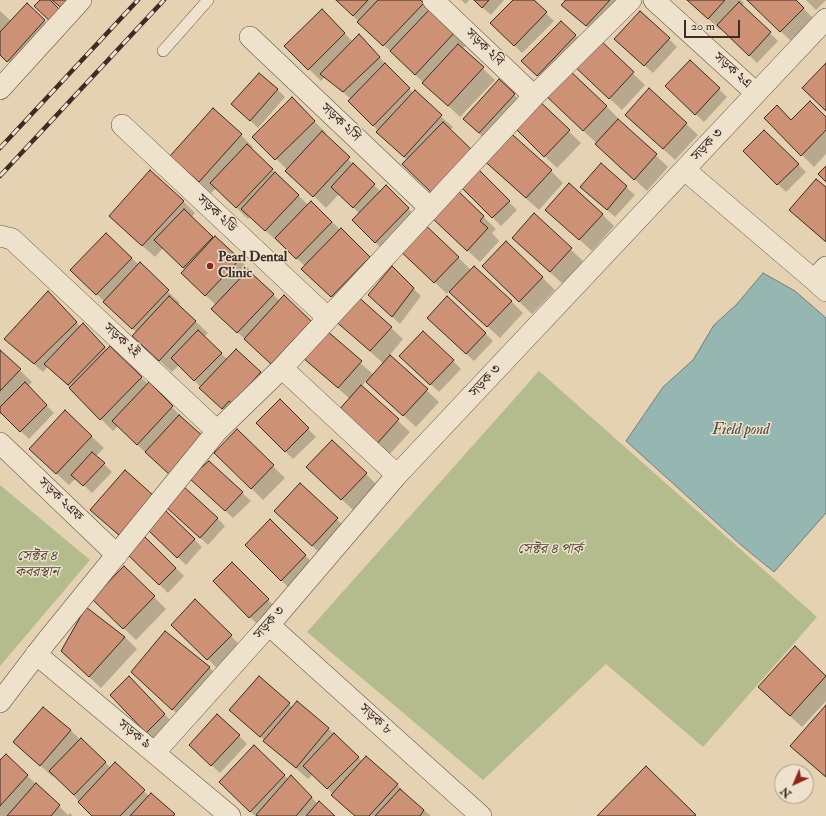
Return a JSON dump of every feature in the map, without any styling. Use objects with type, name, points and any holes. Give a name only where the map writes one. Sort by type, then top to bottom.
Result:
[{"type":"street","points":[[0,89],[81,0]]},
{"type":"street","name":"সড়ক ২বি","points":[[433,0],[534,96]]},
{"type":"street","points":[[0,702],[36,654],[217,431],[282,368],[534,96],[631,0]]},
{"type":"street","name":"সড়ক ২এ","points":[[654,0],[756,93]]},
{"type":"street","name":"সড়ক ৩","points":[[155,752],[269,625],[397,475],[685,170],[826,18]]},
{"type":"street","name":"সড়ক ২সি","points":[[250,37],[430,208]]},
{"type":"street","name":"সড়ক ২ডি","points":[[122,125],[328,318]]},
{"type":"street","points":[[685,170],[822,279]]},
{"type":"street","name":"সড়ক ২ই","points":[[0,236],[12,239],[217,431]]},
{"type":"street","points":[[282,368],[397,475]]},
{"type":"street","name":"সড়ক ২এফ","points":[[1,445],[117,555]]},
{"type":"street","name":"সড়ক ৮","points":[[269,625],[481,816]]},
{"type":"street","name":"সড়ক ৯","points":[[36,654],[230,816]]},
{"type":"lane","points":[[163,51],[208,0]]},
{"type":"green space","name":"সেক্টর ৪ পার্ক","points":[[539,371],[817,617],[703,747],[606,664],[483,780],[307,632]]},
{"type":"green space","name":"সেক্টর ৪ কবরস্থান","points":[[0,485],[90,560],[0,666]]},
{"type":"water","name":"Field pond","points":[[763,273],[795,291],[826,318],[826,513],[774,572],[741,545],[626,441],[663,387],[693,360],[714,325],[737,304]]},
{"type":"building","points":[[40,0],[50,0],[63,13],[53,24],[34,6]]},
{"type":"building","points":[[52,0],[75,0],[65,11]]},
{"type":"building","points":[[336,0],[368,0],[353,16]]},
{"type":"building","points":[[378,0],[420,0],[424,3],[383,46],[357,22]]},
{"type":"building","points":[[474,0],[489,0],[482,8]]},
{"type":"building","points":[[513,0],[534,0],[547,12],[514,46],[490,23]]},
{"type":"building","points":[[566,0],[610,0],[586,26],[561,5]]},
{"type":"building","points":[[687,0],[725,0],[708,19]]},
{"type":"building","points":[[747,0],[796,0],[804,8],[780,32]]},
{"type":"building","points":[[739,2],[771,32],[749,56],[717,25]]},
{"type":"building","points":[[27,3],[45,20],[7,62],[0,55],[0,32]]},
{"type":"building","points":[[322,9],[345,33],[308,70],[284,46]]},
{"type":"building","points":[[430,9],[455,32],[415,75],[390,51]]},
{"type":"building","points":[[640,11],[670,38],[644,66],[614,39]]},
{"type":"building","points":[[561,21],[576,35],[537,76],[521,61]]},
{"type":"building","points":[[359,34],[380,57],[343,92],[320,74]]},
{"type":"building","points":[[597,37],[634,72],[609,99],[572,64]]},
{"type":"building","points":[[458,44],[484,67],[448,106],[422,83]]},
{"type":"building","points":[[690,60],[720,88],[695,115],[665,86]]},
{"type":"building","points":[[385,63],[410,88],[373,126],[348,101]]},
{"type":"building","points":[[826,63],[826,111],[802,88]]},
{"type":"building","points":[[566,67],[607,106],[583,131],[542,92]]},
{"type":"building","points":[[259,73],[278,89],[250,121],[231,104]]},
{"type":"building","points":[[499,79],[515,94],[479,133],[463,119]]},
{"type":"building","points":[[649,88],[687,123],[663,149],[625,115]]},
{"type":"building","points":[[415,90],[442,115],[404,157],[376,132]]},
{"type":"building","points":[[292,97],[315,121],[275,160],[252,137]]},
{"type":"building","points":[[536,98],[570,130],[544,157],[511,124]]},
{"type":"building","points":[[810,101],[826,117],[826,130],[801,156],[764,118],[777,105],[791,120]]},
{"type":"building","points":[[213,108],[242,134],[199,182],[170,156]]},
{"type":"building","points":[[618,119],[657,154],[634,180],[595,144]]},
{"type":"building","points":[[443,122],[474,152],[433,194],[402,164]]},
{"type":"building","points":[[505,128],[552,170],[526,198],[480,157]]},
{"type":"building","points":[[764,130],[799,164],[777,185],[743,151]]},
{"type":"building","points":[[322,131],[350,157],[313,197],[285,171]]},
{"type":"building","points":[[247,144],[273,169],[236,208],[210,183]]},
{"type":"building","points":[[353,163],[375,184],[353,208],[331,187]]},
{"type":"building","points":[[601,163],[627,186],[607,210],[580,187]]},
{"type":"building","points":[[474,165],[510,201],[492,218],[457,183]]},
{"type":"building","points":[[826,166],[826,182],[818,174]]},
{"type":"building","points":[[150,170],[184,201],[142,246],[109,216]]},
{"type":"building","points":[[275,172],[299,195],[265,231],[241,209]]},
{"type":"building","points":[[816,179],[826,187],[826,242],[789,210]]},
{"type":"building","points":[[569,183],[603,214],[579,240],[545,210]]},
{"type":"building","points":[[386,185],[409,208],[375,243],[352,220]]},
{"type":"building","points":[[456,189],[484,216],[480,221],[488,228],[467,251],[430,216]]},
{"type":"building","points":[[311,201],[332,222],[296,259],[275,238]]},
{"type":"building","points":[[184,209],[213,237],[183,268],[154,240]]},
{"type":"building","points":[[534,213],[572,248],[550,272],[512,238]]},
{"type":"building","points":[[418,218],[459,257],[434,283],[393,244]]},
{"type":"building","points":[[341,228],[370,257],[331,297],[301,269]]},
{"type":"building","points":[[106,233],[132,258],[96,295],[70,270]]},
{"type":"building","name":"Pearl Dental Clinic","points":[[215,236],[240,259],[205,296],[181,273]]},
{"type":"building","points":[[506,241],[543,277],[519,302],[482,266]]},
{"type":"building","points":[[140,262],[169,290],[132,329],[103,302]]},
{"type":"building","points":[[392,266],[414,288],[392,317],[368,295]]},
{"type":"building","points":[[474,266],[512,301],[487,327],[449,292]]},
{"type":"building","points":[[248,270],[274,294],[237,333],[211,309]]},
{"type":"building","points":[[48,291],[77,322],[34,364],[4,339]]},
{"type":"building","points":[[355,294],[392,327],[370,351],[333,319]]},
{"type":"building","points":[[284,295],[311,321],[271,364],[244,339]]},
{"type":"building","points":[[169,296],[196,321],[159,361],[132,336]]},
{"type":"building","points":[[447,296],[486,333],[466,354],[427,318]]},
{"type":"building","points":[[83,323],[105,347],[68,385],[44,364]]},
{"type":"building","points":[[319,324],[362,361],[338,388],[295,351]]},
{"type":"building","points":[[198,330],[222,353],[194,381],[171,358]]},
{"type":"building","points":[[423,331],[454,360],[430,385],[399,356]]},
{"type":"building","points":[[110,346],[142,377],[100,420],[69,388]]},
{"type":"building","points":[[236,349],[261,372],[232,404],[229,401],[222,409],[199,388]]},
{"type":"building","points":[[0,350],[21,369],[0,391]]},
{"type":"building","points":[[390,355],[428,389],[403,416],[366,382]]},
{"type":"building","points":[[25,382],[47,405],[20,432],[0,412],[0,407]]},
{"type":"building","points":[[149,382],[173,406],[137,445],[112,421]]},
{"type":"building","points":[[361,385],[399,419],[375,446],[337,412]]},
{"type":"building","points":[[280,399],[309,428],[285,452],[256,423]]},
{"type":"building","points":[[65,410],[92,436],[56,474],[29,449]]},
{"type":"building","points":[[179,415],[205,438],[170,475],[145,452]]},
{"type":"building","points":[[237,429],[274,465],[251,489],[214,453]]},
{"type":"building","points":[[332,440],[367,473],[341,500],[306,467]]},
{"type":"building","points":[[92,452],[105,463],[83,486],[71,475]]},
{"type":"building","points":[[209,461],[243,492],[225,511],[189,478]]},
{"type":"building","points":[[125,470],[154,496],[119,535],[90,510]]},
{"type":"building","points":[[300,483],[338,518],[312,546],[274,511]]},
{"type":"building","points":[[183,486],[218,518],[200,538],[165,506]]},
{"type":"building","points":[[165,510],[195,539],[177,558],[147,529]]},
{"type":"building","points":[[270,519],[306,555],[281,581],[245,545]]},
{"type":"building","points":[[144,536],[176,568],[159,585],[127,554]]},
{"type":"building","points":[[232,562],[269,599],[249,618],[213,581]]},
{"type":"building","points":[[124,566],[155,596],[123,629],[92,599]]},
{"type":"building","points":[[195,599],[232,635],[207,660],[171,625]]},
{"type":"building","points":[[86,607],[125,637],[89,677],[61,651]]},
{"type":"building","points":[[165,631],[210,667],[172,710],[131,672]]},
{"type":"building","points":[[795,646],[826,676],[790,716],[758,687]]},
{"type":"building","points":[[129,676],[165,714],[146,733],[110,695]]},
{"type":"building","points":[[259,676],[290,703],[260,737],[229,710]]},
{"type":"building","points":[[297,701],[329,728],[296,768],[263,741]]},
{"type":"building","points":[[826,705],[826,777],[814,767],[814,764],[811,764],[790,746]]},
{"type":"building","points":[[43,707],[71,730],[40,766],[13,742]]},
{"type":"building","points":[[217,714],[240,735],[211,766],[189,745]]},
{"type":"building","points":[[334,733],[359,757],[327,789],[303,766]]},
{"type":"building","points":[[81,738],[106,762],[74,795],[49,771]]},
{"type":"building","points":[[254,745],[285,775],[250,812],[219,782]]},
{"type":"building","points":[[6,754],[28,775],[0,806],[0,760]]},
{"type":"building","points":[[366,756],[398,784],[369,816],[355,816],[331,795]]},
{"type":"building","points":[[115,762],[145,790],[120,816],[92,816],[78,802]]},
{"type":"building","points":[[646,766],[696,815],[597,816]]},
{"type":"building","points":[[291,775],[312,797],[296,816],[256,815]]},
{"type":"building","points":[[36,783],[60,805],[51,816],[7,816]]},
{"type":"building","points":[[400,789],[424,810],[420,816],[375,816]]},
{"type":"building","points":[[151,793],[175,814],[173,816],[130,816]]},
{"type":"building","points":[[319,801],[335,816],[306,816]]},
{"type":"railway","points":[[0,148],[138,0]]},
{"type":"railway","points":[[0,176],[164,0]]},
{"type":"place","name":"Pearl Dental Clinic","points":[[210,266]]}]
